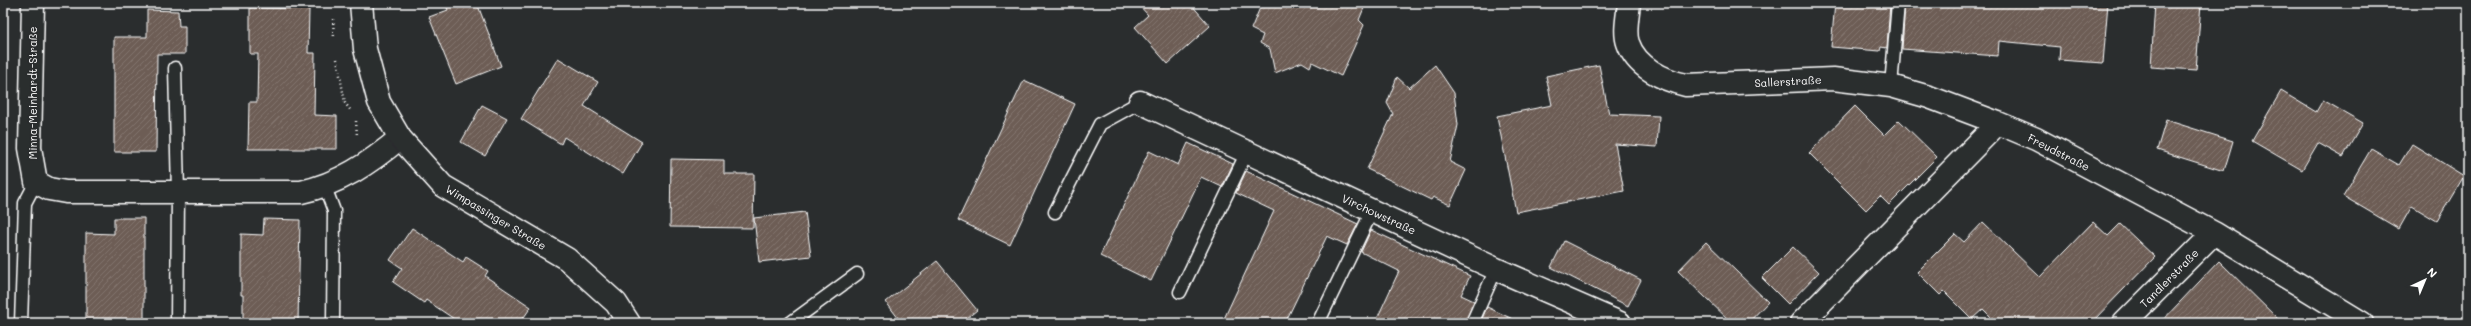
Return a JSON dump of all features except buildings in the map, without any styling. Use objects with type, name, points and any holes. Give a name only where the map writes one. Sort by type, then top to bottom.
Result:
[{"type":"street","name":"Minna-Meinhardt-Straße","points":[[33,3],[30,148],[36,182]]},
{"type":"street","name":"Wimpassinger Straße","points":[[360,3],[365,49],[379,102],[400,138],[443,186],[567,259],[616,303],[629,323]]},
{"type":"street","name":"Sallerstraße","points":[[1629,3],[1628,43],[1638,60],[1667,81],[1686,85],[1833,79],[1891,86],[1929,97],[1998,123]]},
{"type":"street","name":"Virchowstraße","points":[[1140,102],[1496,269],[1620,323]]},
{"type":"street","points":[[1801,323],[1998,123]]},
{"type":"street","name":"Freudstraße","points":[[1998,123],[2036,139],[2214,233],[2362,323]]},
{"type":"street","points":[[36,182],[50,189],[66,192],[301,192],[325,187],[360,168],[400,138]]},
{"type":"street","name":"Tandlerstraße","points":[[2124,323],[2214,233]]},
{"type":"lane","points":[[1891,86],[1898,3]]},
{"type":"lane","points":[[175,68],[178,192],[177,323]]},
{"type":"lane","points":[[1055,212],[1100,124],[1140,102]]},
{"type":"lane","points":[[1180,292],[1247,152]]},
{"type":"lane","points":[[21,323],[24,203],[36,182]]},
{"type":"lane","points":[[325,187],[334,212],[333,323]]},
{"type":"lane","points":[[1318,323],[1372,211]]},
{"type":"lane","points":[[1472,323],[1496,269]]},
{"type":"lane","points":[[790,323],[857,274]]},
{"type":"path","points":[[332,15],[335,42]]},
{"type":"path","points":[[337,57],[345,103],[354,115],[358,125],[356,142],[351,150],[360,168]]}]
